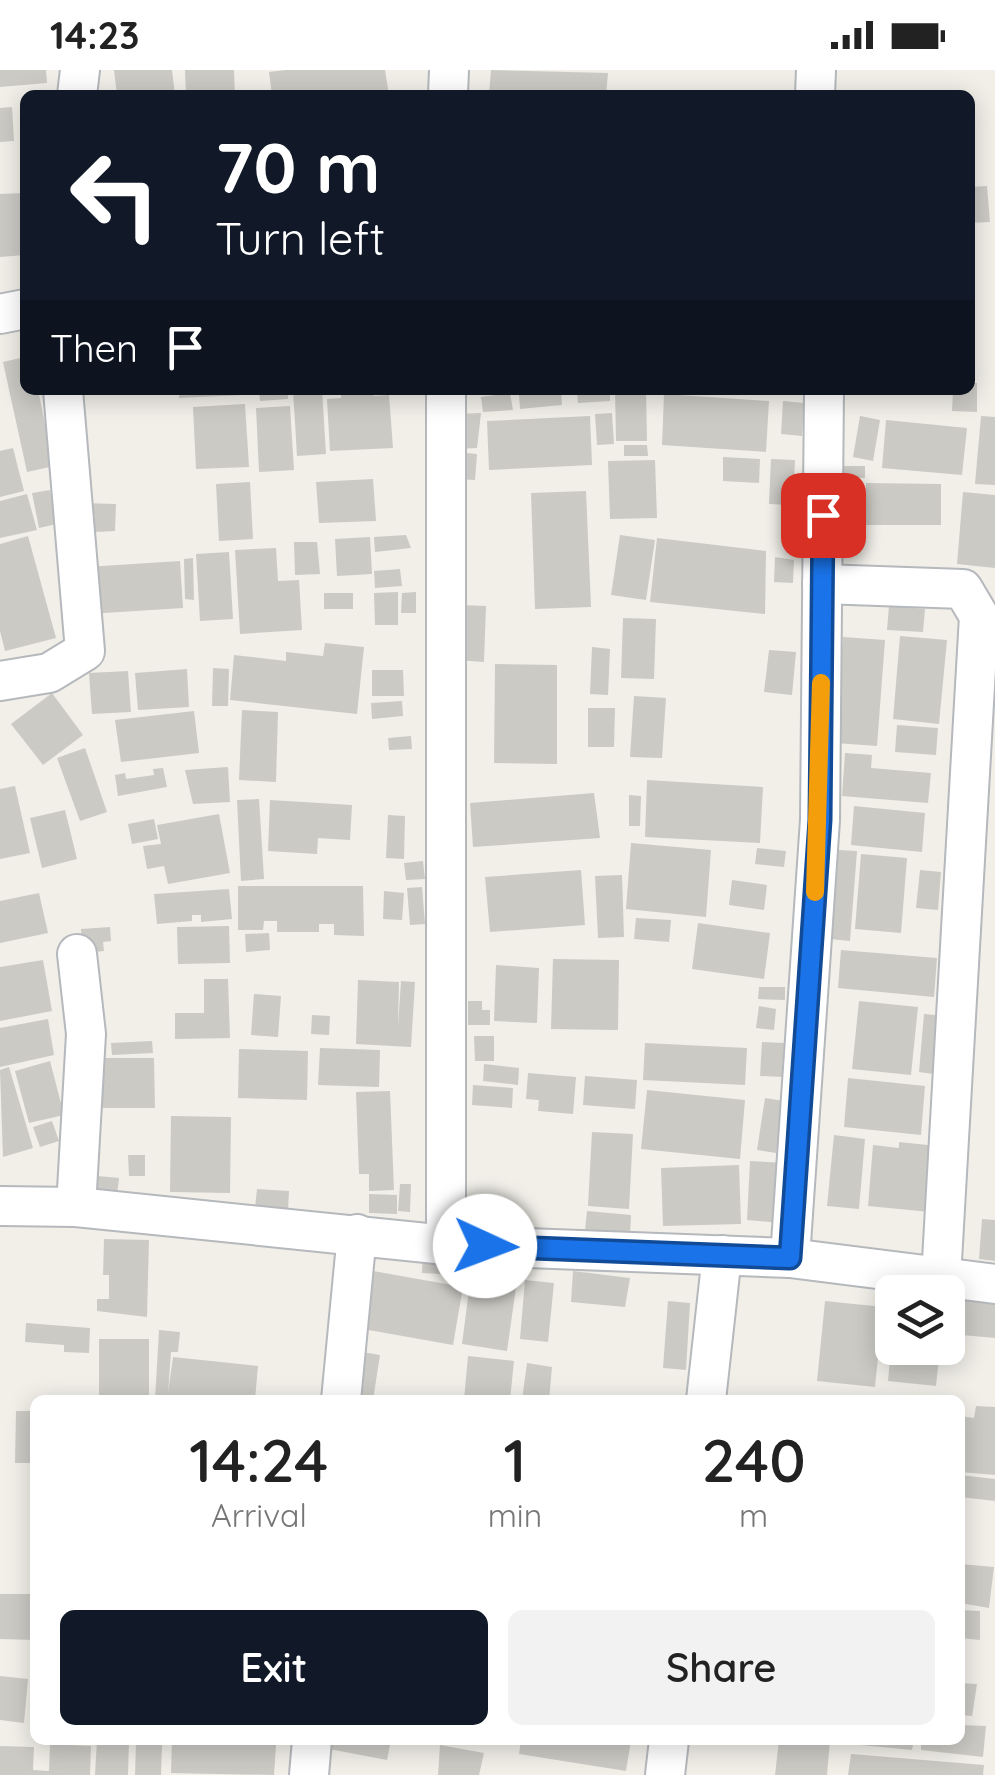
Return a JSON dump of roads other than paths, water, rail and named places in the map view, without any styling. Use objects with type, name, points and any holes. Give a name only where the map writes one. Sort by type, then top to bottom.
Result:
[{"type":"street","points":[[0,682],[49,673],[84,651],[63,395]]},
{"type":"street","points":[[446,395],[446,1245]]},
{"type":"street","points":[[790,1258],[820,820],[824,395]]},
{"type":"street","points":[[822,584],[963,590],[979,616],[941,1275]]},
{"type":"street","points":[[76,1207],[86,1034],[77,954]]},
{"type":"street","points":[[0,1206],[76,1207],[446,1245],[790,1258],[918,1275]]},
{"type":"street","points":[[342,1395],[357,1234]]},
{"type":"street","points":[[707,1395],[722,1255]]},
{"type":"street","points":[[965,1281],[995,1284]]},
{"type":"street","points":[[309,1775],[312,1745]]},
{"type":"street","points":[[665,1775],[668,1745]]}]
